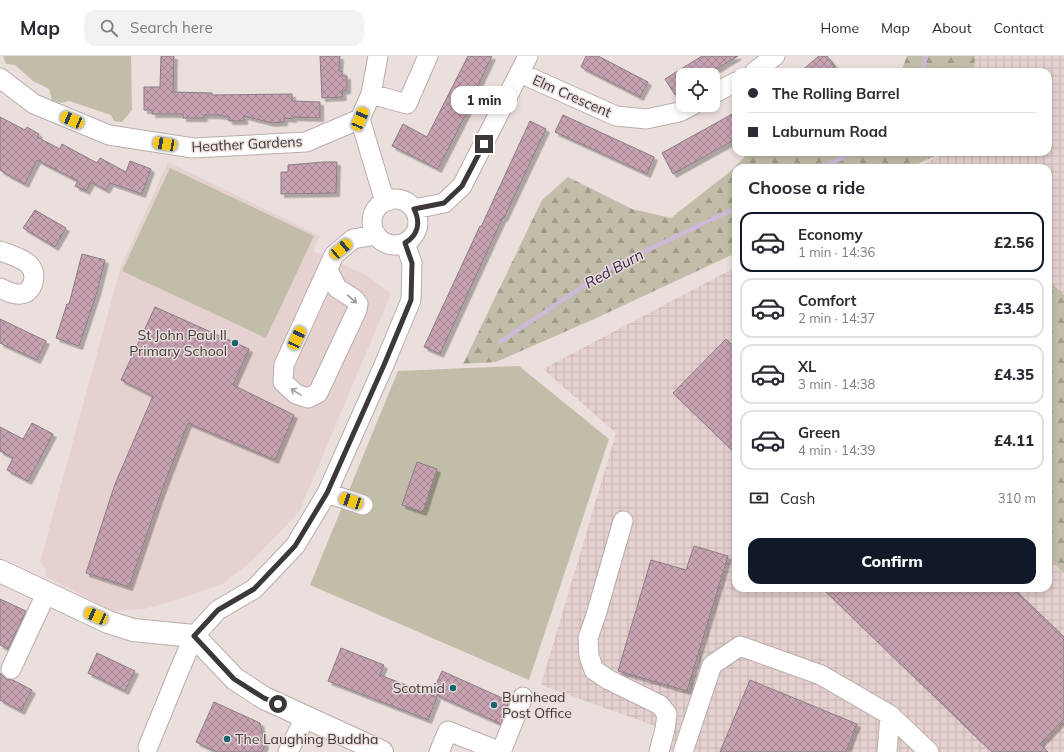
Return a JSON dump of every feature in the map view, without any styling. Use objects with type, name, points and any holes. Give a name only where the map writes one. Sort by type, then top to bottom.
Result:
[{"type":"main road","points":[[0,571],[108,622],[133,630],[194,636],[234,679],[264,698],[382,752]]},
{"type":"street","points":[[378,56],[371,94],[360,119],[382,192],[388,201]]},
{"type":"street","points":[[371,94],[407,104],[428,56]]},
{"type":"street","points":[[759,68],[775,56]]},
{"type":"street","points":[[414,209],[444,203],[462,186],[524,64]]},
{"type":"street","name":"Elm Crescent","points":[[524,64],[616,116],[646,119],[679,112]]},
{"type":"street","name":"Heather Gardens","points":[[0,78],[34,104],[109,135],[193,148],[306,142],[360,119]]},
{"type":"street","points":[[720,90],[732,84]]},
{"type":"street","points":[[388,201],[402,201],[409,204],[414,209],[418,222],[417,228],[410,239],[405,243],[392,245],[381,240],[373,229],[372,222],[377,209],[388,201]]},
{"type":"street","points":[[328,270],[337,288],[354,299],[358,304],[358,310],[318,392],[308,398],[296,394],[283,382],[284,365],[334,255],[353,239],[376,235]]},
{"type":"street","points":[[148,747],[194,636],[218,610],[254,589],[295,546],[327,493],[411,300],[412,263],[405,243]]},
{"type":"street","points":[[0,251],[19,258],[30,266],[34,275],[33,282],[29,290],[22,294],[13,294],[0,288]]},
{"type":"street","points":[[327,493],[364,505]]},
{"type":"street","points":[[623,521],[588,638],[589,656],[594,670],[609,680],[660,705],[667,714],[666,729],[659,752]]},
{"type":"street","points":[[11,669],[46,594]]},
{"type":"street","points":[[683,752],[712,665],[740,646],[821,675],[890,715],[929,752]]},
{"type":"street","points":[[438,752],[448,731],[501,752],[523,698]]},
{"type":"street","points":[[887,752],[890,715]]},
{"type":"street","points":[[288,752],[306,716]]},
{"type":"shaded area","points":[[972,56],[1064,56],[1064,752],[650,752],[658,727],[541,685],[616,433],[543,369],[732,269],[732,592],[1052,592],[1052,164],[925,164],[939,156],[1052,156],[1052,68],[972,68]]},
{"type":"shaded area","name":"St John Paul II Primary School","points":[[168,162],[320,236],[313,251],[366,275],[391,294],[299,512],[252,561],[222,584],[170,602],[144,609],[112,611],[45,576],[46,569],[40,562],[120,269]]},
{"type":"green space","points":[[3,56],[131,56],[132,110],[122,122],[114,121],[111,115],[69,101],[61,103],[52,100],[49,89],[33,81],[15,65],[6,64]]},
{"type":"green space","points":[[907,56],[975,56],[974,68],[902,68]]},
{"type":"green space","points":[[745,156],[934,156],[918,164],[738,164]]},
{"type":"green space","points":[[170,168],[314,236],[266,338],[122,271]]},
{"type":"green space","points":[[732,170],[732,255],[592,320],[496,362],[463,364],[542,200],[568,177],[632,209],[671,218]]},
{"type":"green space","points":[[1052,283],[1064,295],[1064,573],[1052,561]]},
{"type":"green space","points":[[519,366],[609,439],[529,680],[310,585],[398,371]]},
{"type":"building","points":[[161,56],[174,56],[173,92],[212,93],[212,95],[292,94],[292,101],[320,102],[320,118],[293,117],[293,119],[284,118],[284,122],[272,123],[244,116],[244,121],[229,121],[229,117],[217,115],[204,115],[204,118],[183,118],[183,114],[152,114],[152,110],[144,110],[144,87],[160,87]]},
{"type":"building","points":[[320,56],[340,56],[339,71],[342,71],[342,76],[347,76],[347,90],[342,91],[343,97],[322,98]]},
{"type":"building","points":[[468,56],[492,56],[467,109],[468,110],[438,169],[392,146],[403,124],[427,137]]},
{"type":"building","points":[[586,56],[598,56],[648,82],[640,97],[581,67]]},
{"type":"building","points":[[702,56],[738,56],[718,68],[683,68]]},
{"type":"building","points":[[819,56],[827,56],[835,66],[832,68],[805,68]]},
{"type":"building","points":[[676,72],[676,94],[675,95],[665,79]]},
{"type":"building","points":[[732,114],[732,141],[673,174],[662,153]]},
{"type":"building","points":[[563,115],[654,157],[647,174],[555,132]]},
{"type":"building","points":[[0,117],[25,130],[27,127],[39,134],[37,137],[60,149],[62,144],[97,163],[100,158],[126,172],[130,161],[151,169],[142,194],[110,183],[106,190],[91,182],[86,191],[75,186],[78,181],[37,160],[25,184],[10,176],[0,170]]},
{"type":"building","points":[[530,121],[546,129],[504,218],[503,217],[440,354],[424,347]]},
{"type":"building","points":[[337,162],[336,193],[281,194],[281,172],[288,172],[288,165]]},
{"type":"building","points":[[35,210],[66,228],[55,247],[23,228]]},
{"type":"building","points":[[82,254],[105,260],[97,292],[79,346],[56,338],[67,304],[69,304]]},
{"type":"building","points":[[155,307],[249,349],[233,385],[294,415],[275,460],[188,423],[161,493],[129,587],[86,573],[115,484],[153,396],[121,380]]},
{"type":"building","points":[[0,319],[46,341],[37,360],[0,343]]},
{"type":"building","points":[[726,339],[732,345],[732,450],[673,393]]},
{"type":"building","points":[[32,423],[53,434],[28,481],[7,470],[13,458],[0,451],[0,427],[23,439]]},
{"type":"building","points":[[417,462],[437,469],[423,512],[402,505]]},
{"type":"building","points":[[694,546],[728,556],[687,691],[618,671],[651,560],[686,570]]},
{"type":"building","points":[[826,592],[1017,592],[1064,637],[1064,719],[1040,744],[1048,752],[992,752]]},
{"type":"building","points":[[0,599],[26,611],[8,649],[0,645]]},
{"type":"building","points":[[341,648],[384,665],[380,675],[437,697],[428,720],[328,681]]},
{"type":"building","points":[[97,653],[135,671],[125,691],[88,673]]},
{"type":"building","points":[[442,671],[509,701],[501,724],[432,693]]},
{"type":"building","points":[[0,673],[6,679],[13,680],[32,690],[21,711],[0,700]]},
{"type":"building","points":[[750,680],[857,724],[846,752],[720,752]]},
{"type":"building","points":[[214,702],[260,723],[265,745],[262,752],[217,752],[196,742]]},
{"type":"waterway","name":"Red Burn","points":[[923,68],[926,56]]},
{"type":"waterway","name":"Red Burn","points":[[830,164],[846,156]]},
{"type":"waterway","name":"Red Burn","points":[[500,342],[612,267],[732,210]]},
{"type":"place","name":"St John Paul II Primary School","points":[[235,343]]},
{"type":"place","name":"Scotmid","points":[[453,688]]},
{"type":"place","name":"Burnhead Post Office","points":[[494,705]]},
{"type":"place","name":"The Laughing Buddha","points":[[227,739]]},
{"type":"route","points":[[278,704],[264,698],[234,679],[194,636],[218,610],[254,589],[295,546],[327,493],[411,300],[412,263],[405,243],[415,234],[417,228],[417,215],[414,209],[444,203],[462,186],[484,144]]}]
